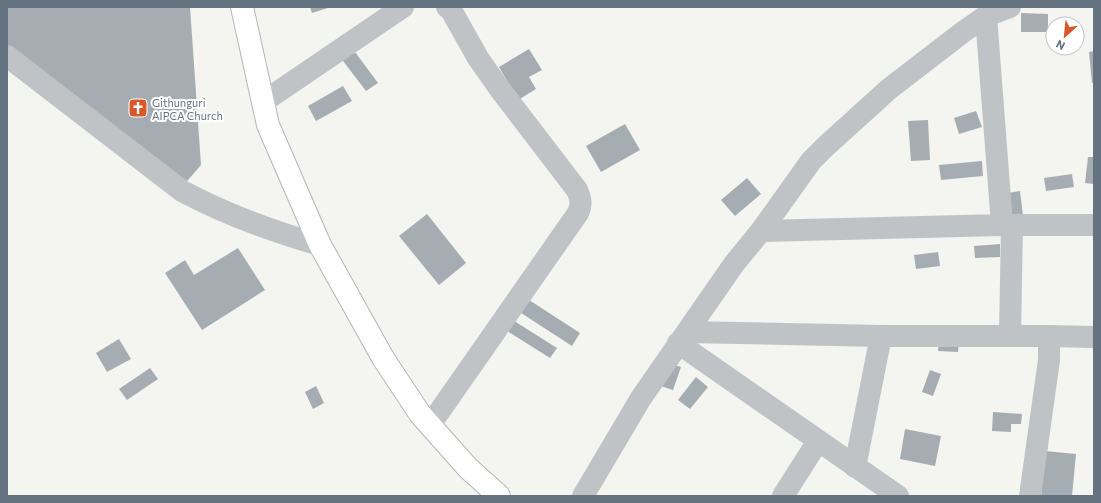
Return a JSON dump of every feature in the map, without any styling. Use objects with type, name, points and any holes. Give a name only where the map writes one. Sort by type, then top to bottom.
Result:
[{"type":"main road","points":[[242,7],[268,125],[320,245],[383,358],[420,414],[468,468],[499,496]]},
{"type":"street","points":[[263,102],[403,7]]},
{"type":"street","points":[[430,426],[578,213],[582,204],[577,190],[499,88],[478,58],[451,10],[447,7]]},
{"type":"street","points":[[583,496],[641,398],[734,264],[761,231],[811,161],[890,89],[963,32],[986,16],[1010,7]]},
{"type":"street","points":[[986,16],[1007,225],[1010,336]]},
{"type":"street","points":[[7,56],[182,191],[212,207],[278,233],[320,245]]},
{"type":"street","points":[[761,231],[1007,225],[1094,225]]},
{"type":"street","points":[[682,338],[881,336],[1094,337]]},
{"type":"street","points":[[855,467],[881,336]]},
{"type":"street","points":[[1030,496],[1048,360],[1049,336]]},
{"type":"street","points":[[682,338],[818,441],[898,496]]},
{"type":"street","points":[[783,496],[818,441]]},
{"type":"building","name":"Githunguri AIPCA Church","points":[[7,7],[190,7],[201,165],[182,187],[7,52]]},
{"type":"building","points":[[310,7],[331,7],[312,13]]},
{"type":"building","points":[[1021,13],[1048,14],[1048,16],[1045,16],[1045,32],[1021,32]]},
{"type":"building","points":[[352,48],[378,83],[366,91],[340,57]]},
{"type":"building","points":[[529,49],[542,70],[529,77],[536,89],[518,100],[499,67]]},
{"type":"building","points":[[1094,51],[1094,83],[1092,83],[1089,52]]},
{"type":"building","points":[[343,86],[352,101],[316,121],[308,106]]},
{"type":"building","points":[[976,111],[982,127],[959,134],[954,118]]},
{"type":"building","points":[[928,120],[930,160],[911,161],[908,121]]},
{"type":"building","points":[[625,124],[640,150],[601,172],[586,146]]},
{"type":"building","points":[[1088,157],[1094,157],[1094,184],[1085,183]]},
{"type":"building","points":[[982,161],[983,176],[941,180],[939,165]]},
{"type":"building","points":[[1072,174],[1074,187],[1046,191],[1044,178]]},
{"type":"building","points":[[747,178],[761,194],[735,216],[721,200]]},
{"type":"building","points":[[1020,191],[1023,216],[1007,218],[1003,194]]},
{"type":"building","points":[[427,214],[466,263],[439,285],[399,236]]},
{"type":"building","points":[[1000,244],[1000,257],[975,258],[974,246]]},
{"type":"building","points":[[238,248],[265,290],[202,330],[165,273],[185,260],[194,275]]},
{"type":"building","points":[[938,252],[940,266],[916,269],[914,255]]},
{"type":"building","points":[[526,298],[580,333],[572,346],[518,311]]},
{"type":"building","points":[[511,319],[557,348],[550,358],[504,329]]},
{"type":"building","points":[[119,339],[131,359],[107,372],[96,353]]},
{"type":"building","points":[[939,340],[959,341],[958,352],[938,351]]},
{"type":"building","points":[[669,363],[681,367],[673,390],[661,386]]},
{"type":"building","points":[[150,368],[158,379],[127,400],[119,389]]},
{"type":"building","points":[[930,370],[941,374],[933,396],[922,392]]},
{"type":"building","points":[[696,377],[708,387],[690,409],[678,400]]},
{"type":"building","points":[[316,386],[324,403],[313,409],[305,392]]},
{"type":"building","points":[[993,412],[1022,414],[1021,424],[1011,424],[1011,432],[992,431]]},
{"type":"building","points":[[905,429],[941,436],[935,466],[900,459]]},
{"type":"building","points":[[1045,451],[1076,454],[1072,496],[1041,496]]},
{"type":"place","name":"Githunguri AIPCA Church","points":[[138,108]]}]
